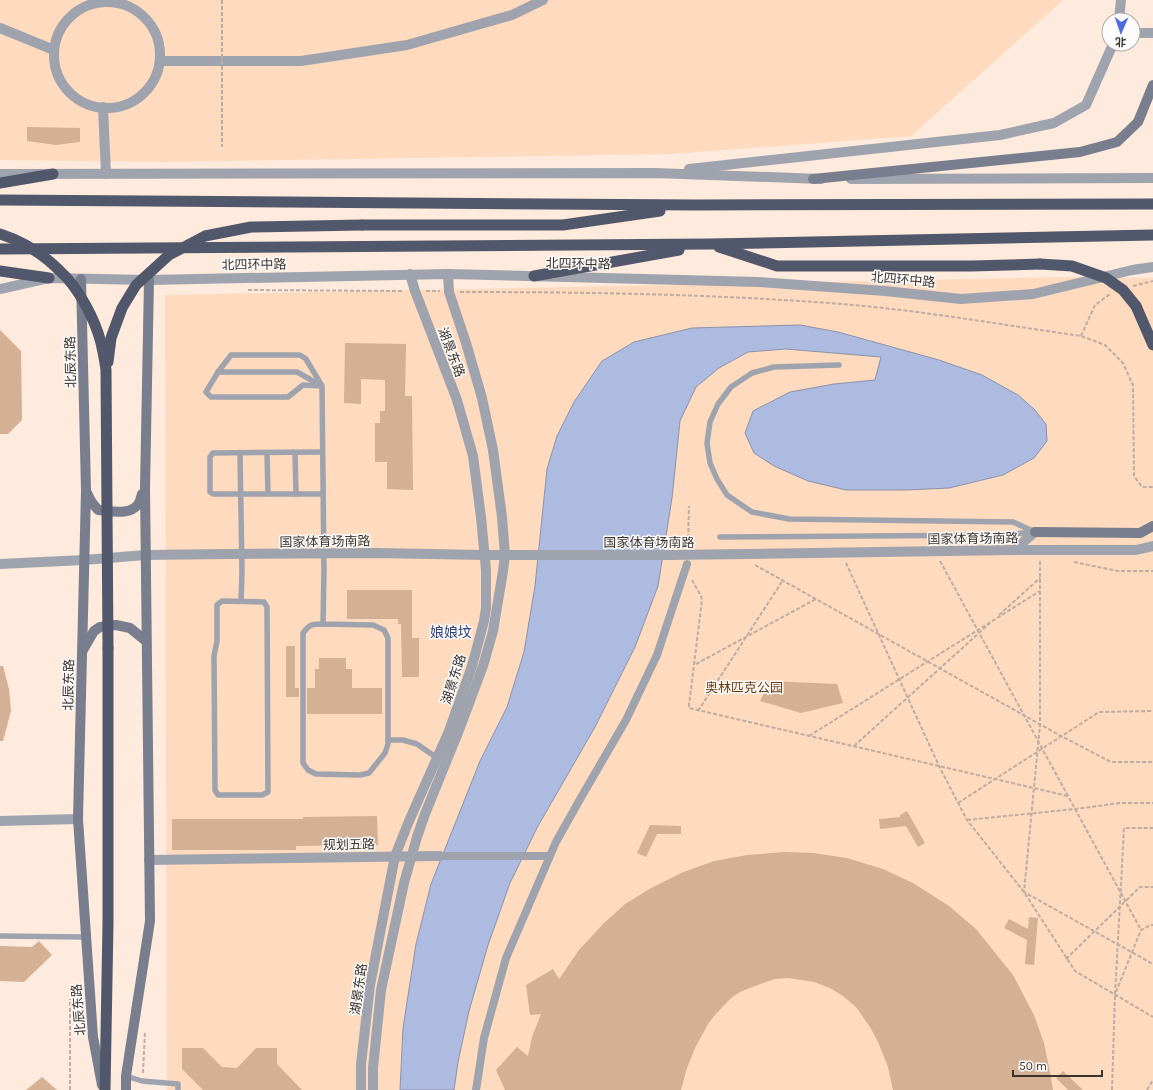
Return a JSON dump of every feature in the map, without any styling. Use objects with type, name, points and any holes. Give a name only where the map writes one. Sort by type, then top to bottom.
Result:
[{"type":"highway","points":[[0,182],[53,174]]},
{"type":"highway","points":[[0,200],[696,205],[1153,204]]},
{"type":"highway","points":[[104,1090],[108,923],[106,370],[111,338],[122,308],[136,285],[170,255],[205,236],[251,227],[362,224],[563,225],[696,205]]},
{"type":"highway","points":[[0,234],[12,238],[38,253],[61,271],[78,292],[91,316],[101,342],[106,370]]},
{"type":"highway","name":"北四环中路","points":[[0,250],[710,244],[1153,235]]},
{"type":"highway","points":[[534,276],[710,244],[777,266],[972,266],[1040,264],[1072,266],[1106,278],[1123,290],[1136,306],[1153,345]]},
{"type":"highway","points":[[0,271],[49,278]]},
{"type":"main road","points":[[813,179],[1080,152],[1117,142],[1138,122],[1153,85]]},
{"type":"main road","name":"北辰东路","points":[[81,279],[86,491],[78,819],[93,1037],[104,1090]]},
{"type":"main road","points":[[126,1090],[126,1076],[150,921],[144,488],[149,280]]},
{"type":"main road","points":[[86,491],[98,510],[114,512],[130,511],[138,504],[144,488]]},
{"type":"main road","points":[[1035,532],[1140,533],[1153,526]]},
{"type":"main road","points":[[82,652],[94,631],[100,627],[116,625],[130,628],[146,641]]},
{"type":"street","points":[[160,61],[301,61],[407,45],[512,15],[543,0]]},
{"type":"street","points":[[1120,12],[1121,0]]},
{"type":"street","points":[[99,1],[116,2],[131,7],[144,16],[154,29],[159,44],[160,61],[156,76],[147,90],[134,100],[119,106],[103,107],[87,104],[73,94],[62,82],[56,67],[54,50],[59,33],[69,18],[83,8],[99,1]]},
{"type":"street","points":[[0,28],[54,50]]},
{"type":"street","points":[[1141,33],[1153,33]]},
{"type":"street","points":[[655,173],[1000,135],[1054,124],[1086,105],[1110,52]]},
{"type":"street","points":[[103,107],[106,174]]},
{"type":"street","points":[[0,174],[655,173],[813,179],[1153,178]]},
{"type":"street","name":"北四环中路","points":[[0,289],[49,278],[149,280],[448,274],[759,282],[885,291],[961,299],[1033,294],[1132,270],[1153,267]]},
{"type":"street","name":"湖景东路","points":[[361,1090],[361,1064],[370,985],[395,856],[449,731],[472,666],[484,621],[486,600],[486,570],[473,456],[457,400],[415,291],[410,274]]},
{"type":"street","name":"湖景东路","points":[[373,1090],[373,1068],[381,990],[404,883],[425,814],[483,666],[493,631],[505,555],[502,518],[493,450],[482,398],[466,343],[448,292],[448,274]]},
{"type":"street","points":[[1014,550],[1035,532]]},
{"type":"street","name":"国家体育场南路","points":[[0,564],[84,560],[145,555],[378,553],[484,556],[670,555],[687,559],[1014,550],[1136,550],[1153,546]]},
{"type":"street","points":[[476,1090],[484,1038],[506,958],[549,856],[626,720],[657,655],[687,559]]},
{"type":"street","points":[[0,821],[78,819]]},
{"type":"street","name":"规划五路","points":[[149,860],[395,856],[549,856]]},
{"type":"lane","points":[[322,386],[303,385],[288,397],[211,397],[206,392],[218,372],[231,355],[300,355],[306,359],[322,386],[323,624]]},
{"type":"lane","points":[[839,365],[774,367],[752,373],[731,388],[718,404],[710,422],[707,443],[710,463],[727,495],[752,512],[789,519],[1013,522],[1035,532]]},
{"type":"lane","points":[[218,372],[298,372],[322,386]]},
{"type":"lane","points":[[322,452],[213,453],[210,457],[210,492],[213,494],[323,494]]},
{"type":"lane","points":[[240,453],[242,555],[240,602]]},
{"type":"lane","points":[[267,453],[268,494]]},
{"type":"lane","points":[[295,453],[296,494]]},
{"type":"lane","points":[[720,537],[1005,535],[1035,532]]},
{"type":"lane","points":[[222,601],[240,602],[264,602],[267,607],[268,792],[262,795],[218,795],[215,790],[214,778],[214,656],[217,641],[217,605],[222,601]]},
{"type":"lane","points":[[313,624],[323,624],[373,625],[384,630],[388,638],[388,744],[385,753],[370,773],[360,775],[316,774],[308,770],[303,763],[303,633],[313,624]]},
{"type":"lane","points":[[388,740],[403,740],[417,744],[437,758]]},
{"type":"lane","points":[[0,936],[85,937]]},
{"type":"lane","points":[[126,1076],[142,1081],[178,1084],[178,1090]]},
{"type":"path","points":[[222,0],[222,147]]},
{"type":"path","points":[[1131,286],[1153,281]]},
{"type":"path","points":[[242,290],[586,292],[748,298],[831,303],[926,314],[1081,336],[1105,345],[1124,363],[1133,385],[1134,476],[1142,487],[1153,487]]},
{"type":"path","points":[[1081,336],[1095,305],[1113,293]]},
{"type":"path","points":[[689,506],[687,559],[689,575],[699,591],[702,600],[689,705],[690,708],[1068,796]]},
{"type":"path","points":[[1024,892],[1040,725],[1040,560]]},
{"type":"path","points":[[940,561],[1141,930]]},
{"type":"path","points":[[845,562],[939,766],[967,820],[1024,892],[1074,971],[1153,1017]]},
{"type":"path","points":[[752,563],[1040,725],[1111,762],[1153,762]]},
{"type":"path","points":[[854,747],[1040,578]]},
{"type":"path","points":[[698,711],[783,580]]},
{"type":"path","points":[[808,736],[1040,591]]},
{"type":"path","points":[[696,664],[816,598]]},
{"type":"path","points":[[958,803],[1099,712],[1153,711]]},
{"type":"path","points":[[967,820],[1120,803],[1153,803]]},
{"type":"path","points":[[1112,1090],[1115,995],[1124,828],[1153,828]]},
{"type":"path","points":[[1066,958],[1140,887],[1153,887]]},
{"type":"path","points":[[1024,892],[1153,964]]},
{"type":"path","points":[[1115,995],[1141,930],[1153,925]]},
{"type":"path","points":[[70,999],[70,1090]]},
{"type":"path","points":[[1147,1090],[1153,1080]]},
{"type":"green space","points":[[0,0],[1063,0],[911,136],[671,154],[164,162],[0,160]]},
{"type":"green space","name":"奥林匹克公园","points":[[1070,277],[1153,278],[1153,1090],[167,1090],[165,295]]},
{"type":"water","points":[[800,325],[838,332],[939,360],[982,375],[1018,395],[1034,409],[1046,424],[1047,441],[1034,458],[1003,475],[949,488],[846,490],[808,481],[774,466],[754,453],[745,433],[753,411],[790,392],[834,384],[875,380],[881,357],[786,349],[748,352],[719,368],[696,387],[680,421],[672,498],[658,586],[635,647],[595,727],[538,826],[510,883],[488,945],[469,1011],[458,1062],[454,1090],[400,1090],[403,1028],[416,944],[431,884],[480,761],[507,707],[524,652],[535,586],[547,469],[557,436],[574,402],[602,361],[634,342],[692,328]]},
{"type":"building","points":[[27,127],[80,128],[80,142],[56,145],[27,141]]},
{"type":"building","points":[[0,330],[21,351],[22,420],[8,434],[0,434]]},
{"type":"building","points":[[345,343],[406,344],[405,396],[412,396],[413,490],[387,489],[387,462],[375,462],[375,423],[380,423],[380,411],[385,411],[385,380],[361,379],[361,404],[344,403]]},
{"type":"building","points":[[347,590],[412,590],[412,638],[419,638],[419,677],[402,677],[401,624],[398,624],[398,619],[347,619]]},
{"type":"building","points":[[286,646],[295,646],[295,688],[299,688],[299,697],[286,697]]},
{"type":"building","points":[[319,658],[346,658],[346,669],[352,669],[352,688],[382,688],[382,714],[307,714],[307,688],[315,688],[315,669],[319,669]]},
{"type":"building","points":[[0,666],[3,666],[9,689],[11,711],[3,741],[0,741]]},
{"type":"building","points":[[770,681],[837,684],[843,703],[801,713],[760,701]]},
{"type":"building","points":[[907,811],[925,843],[918,847],[906,826],[880,829],[879,819],[900,817],[900,815]]},
{"type":"building","points":[[377,816],[378,845],[296,846],[296,850],[172,850],[172,819],[303,819],[303,817]]},
{"type":"building","points":[[650,825],[681,826],[681,834],[657,834],[646,857],[637,853]]},
{"type":"building","points":[[785,852],[813,853],[847,858],[883,869],[913,883],[949,906],[976,929],[1013,975],[1034,1015],[1044,1043],[1053,1090],[893,1090],[888,1067],[878,1042],[870,1027],[856,1007],[843,996],[830,988],[814,982],[788,978],[775,979],[752,987],[731,998],[708,1024],[695,1048],[687,1068],[681,1090],[505,1090],[496,1070],[517,1047],[528,1056],[532,1037],[541,1014],[530,1015],[526,985],[553,969],[559,979],[579,950],[603,924],[625,904],[653,887],[681,873],[714,861],[747,855]]},
{"type":"building","points":[[1029,917],[1038,918],[1034,965],[1025,964],[1027,940],[1004,928],[1009,919],[1028,929]]},
{"type":"building","points":[[39,941],[52,955],[24,982],[0,981],[0,946],[32,947]]},
{"type":"building","points":[[182,1048],[203,1048],[222,1067],[237,1068],[256,1048],[277,1048],[277,1064],[302,1090],[203,1090],[182,1069]]},
{"type":"building","points":[[1063,1071],[1083,1090],[1068,1090],[1056,1078]]},
{"type":"building","points":[[42,1077],[57,1090],[26,1090]]},
{"type":"district","name":"娘娘坟","points":[[451,632]]}]
